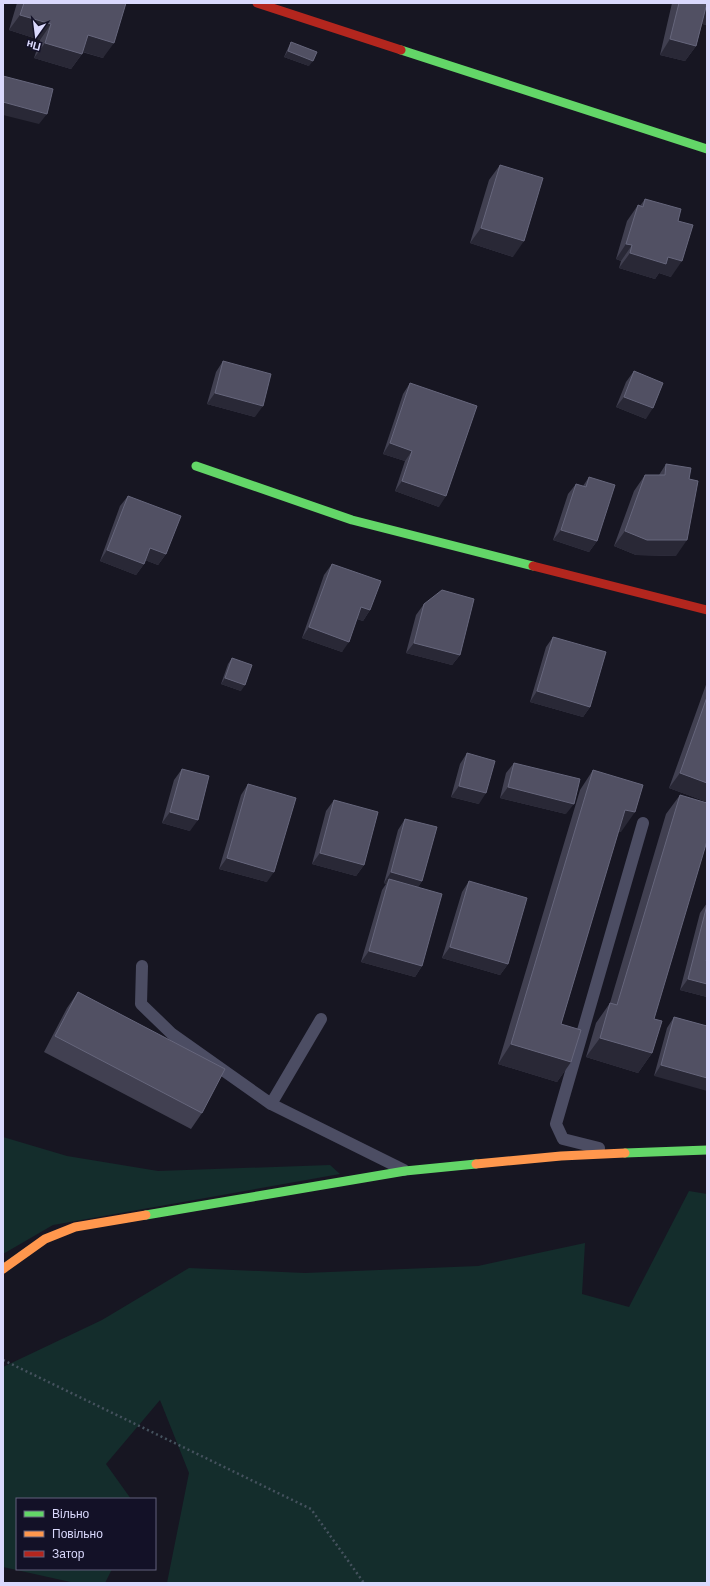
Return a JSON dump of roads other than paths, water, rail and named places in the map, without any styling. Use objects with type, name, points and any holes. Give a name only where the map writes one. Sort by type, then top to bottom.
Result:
[{"type":"street","points":[[257,3],[707,150]]},
{"type":"street","points":[[196,466],[352,520],[707,610]]},
{"type":"street","points":[[3,1269],[45,1240],[75,1227],[405,1170],[561,1156],[707,1150]]},
{"type":"lane","points":[[620,1153],[563,1139],[556,1124],[643,823]]},
{"type":"lane","points":[[142,966],[142,1004],[172,1034],[271,1104],[405,1170]]},
{"type":"lane","points":[[271,1104],[322,1019]]}]
